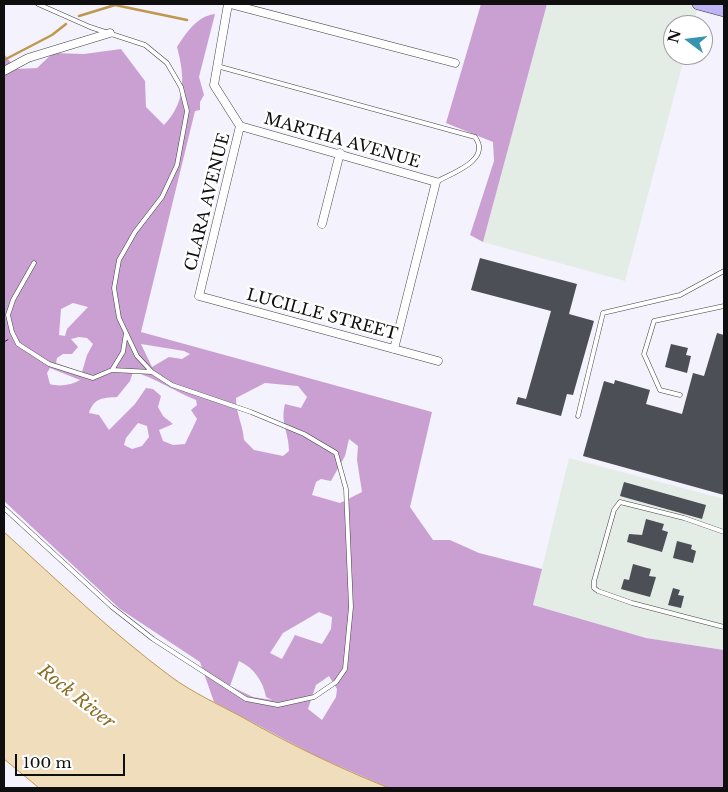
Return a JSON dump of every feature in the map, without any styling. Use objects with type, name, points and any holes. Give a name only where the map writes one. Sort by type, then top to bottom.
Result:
[{"type":"street","points":[[229,4],[455,63]]},
{"type":"street","name":"CLARA AVENUE","points":[[199,296],[240,126],[214,85],[229,4]]},
{"type":"street","points":[[698,4],[724,11]]},
{"type":"street","points":[[4,71],[28,58],[110,33]]},
{"type":"street","name":"MARTHA AVENUE","points":[[240,126],[340,153],[436,182]]},
{"type":"street","points":[[322,224],[340,153]]},
{"type":"street","points":[[394,349],[436,182]]},
{"type":"street","name":"LUCILLE STREET","points":[[199,296],[438,361]]},
{"type":"lane","points":[[4,508],[112,607],[192,665],[246,699],[278,705],[314,697],[336,682],[345,668],[351,607],[346,489],[343,470],[336,453],[304,434],[251,412],[172,385],[152,372],[137,356],[120,318],[114,288],[119,260],[135,232],[162,197],[177,165],[187,111],[182,86],[167,63],[146,45],[58,15],[38,4]]},
{"type":"lane","points":[[217,66],[475,136],[479,142],[480,151],[474,160],[436,182]]},
{"type":"lane","points":[[34,264],[13,300],[8,316],[12,332],[18,344],[50,364],[93,378],[112,370],[152,372]]},
{"type":"lane","points":[[578,416],[604,312],[680,295],[724,271]]},
{"type":"lane","points":[[680,395],[660,390],[644,354],[654,321],[724,306]]},
{"type":"lane","points":[[112,370],[123,352],[126,333]]},
{"type":"lane","points":[[724,532],[684,518],[620,502],[614,510],[594,581],[594,588],[607,594],[724,627]]},
{"type":"shaded area","points":[[481,4],[547,4],[483,242],[470,235],[494,161],[493,142],[446,123]]},
{"type":"shaded area","points":[[547,4],[699,4],[696,15],[663,15],[663,65],[682,65],[625,281],[483,242]]},
{"type":"shaded area","points":[[215,14],[199,77],[204,95],[200,102],[200,110],[195,111],[141,332],[432,412],[410,507],[433,540],[450,540],[479,553],[542,569],[533,605],[646,638],[724,650],[724,788],[389,788],[316,756],[214,702],[200,662],[120,609],[4,501],[4,54],[16,69],[37,68],[53,53],[84,54],[121,49],[145,81],[146,107],[164,125],[176,107],[182,89],[177,47],[197,22],[209,15]],"holes":[[[73,303],[88,307],[67,329],[65,336],[59,335],[61,309]],[[87,338],[93,344],[87,355],[82,372],[56,363],[57,358],[63,354],[72,354],[78,347],[71,339]],[[141,344],[184,351],[190,354],[182,359],[169,357],[152,367]],[[50,368],[80,380],[65,385],[50,384],[47,373]],[[133,372],[149,377],[196,400],[197,405],[191,410],[197,419],[185,444],[173,445],[163,441],[159,430],[173,424],[163,416],[158,407],[161,396],[153,389],[146,388],[135,404],[109,430],[99,415],[89,413],[93,404],[103,399],[117,397],[130,381]],[[265,383],[298,386],[307,397],[301,408],[285,404],[284,423],[289,451],[283,456],[254,450],[244,440],[236,398]],[[138,423],[147,426],[149,437],[142,446],[132,449],[124,445],[126,438]],[[349,439],[358,446],[357,460],[362,492],[340,503],[312,495],[316,482],[321,479],[331,481],[345,456]],[[319,612],[332,617],[331,629],[322,644],[295,635],[282,659],[270,653],[283,633]],[[239,661],[253,671],[260,680],[266,697],[272,700],[253,697],[230,686]],[[329,676],[337,689],[336,697],[322,720],[308,709],[316,685]]]},
{"type":"shaded area","points":[[569,458],[724,499],[724,650],[646,638],[533,605]]},
{"type":"water","name":"Rock River","points":[[4,532],[106,624],[179,682],[296,746],[389,788],[39,788],[4,759]]},
{"type":"building","points":[[480,258],[577,284],[569,314],[594,321],[573,395],[567,394],[561,416],[516,404],[518,397],[526,399],[551,311],[471,290]]},
{"type":"building","points":[[717,333],[724,335],[724,495],[583,456],[604,381],[614,384],[615,380],[650,390],[646,404],[682,414],[693,373],[704,376]]},
{"type":"building","points":[[671,344],[688,348],[686,355],[691,356],[687,373],[665,367]]},
{"type":"building","points":[[624,482],[706,505],[702,519],[620,496]]},
{"type":"building","points":[[646,519],[664,524],[662,530],[668,532],[662,552],[627,542],[629,534],[642,535]]},
{"type":"building","points":[[677,541],[692,545],[691,549],[696,551],[693,563],[673,558]]},
{"type":"building","points":[[633,564],[651,569],[649,576],[656,577],[650,597],[621,589],[624,579],[629,580]]},
{"type":"building","points":[[673,588],[680,590],[678,595],[684,596],[681,608],[668,605]]},
{"type":"waterway","points":[[79,16],[115,5],[187,20]]},
{"type":"waterway","points":[[4,60],[52,35],[66,24]]}]
